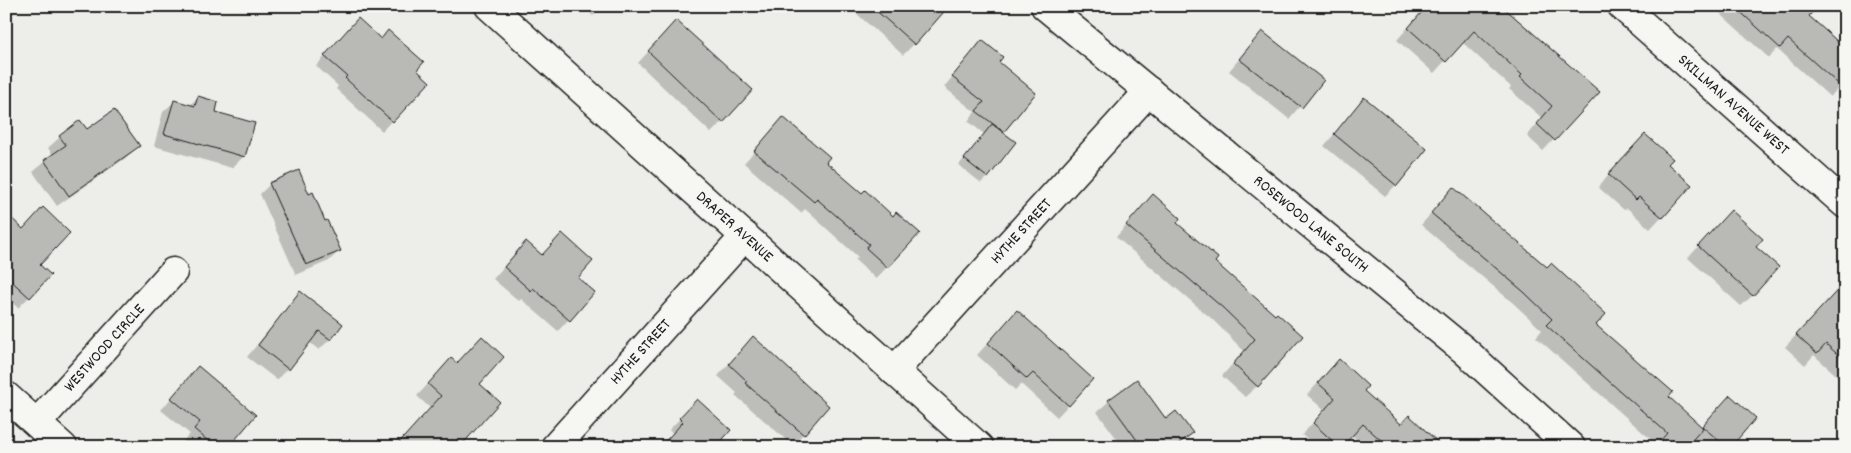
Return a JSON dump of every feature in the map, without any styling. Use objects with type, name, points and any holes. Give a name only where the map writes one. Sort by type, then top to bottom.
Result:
[{"type":"street","name":"DRAPER AVENUE","points":[[489,6],[979,447]]},
{"type":"street","name":"ROSEWOOD LANE SOUTH","points":[[1045,6],[1464,350],[1571,447]]},
{"type":"street","name":"SKILLMAN AVENUE WEST","points":[[1622,6],[1845,204]]},
{"type":"street","name":"HYTHE STREET","points":[[894,371],[1149,91]]},
{"type":"street","name":"HYTHE STREET","points":[[555,447],[745,236]]},
{"type":"street","name":"WESTWOOD CIRCLE","points":[[36,423],[173,272]]},
{"type":"street","points":[[6,396],[63,447]]},
{"type":"building","points":[[871,6],[949,6],[915,45]]},
{"type":"building","points":[[1427,6],[1502,6],[1600,92],[1555,141],[1537,124],[1552,106],[1520,77],[1522,75],[1474,31],[1446,62],[1408,28]]},
{"type":"building","points":[[1734,6],[1818,6],[1809,16],[1845,48],[1845,90],[1788,39],[1780,48]]},
{"type":"building","points":[[358,18],[381,39],[388,30],[424,62],[417,70],[430,82],[393,122],[324,56]]},
{"type":"building","points":[[676,20],[753,90],[723,123],[648,51]]},
{"type":"building","points":[[1262,31],[1324,80],[1302,108],[1239,59]]},
{"type":"building","points":[[982,40],[1003,57],[999,62],[1036,93],[1004,132],[976,111],[984,102],[952,77]]},
{"type":"building","points":[[198,96],[218,102],[216,112],[255,123],[245,157],[164,134],[174,100],[195,106]]},
{"type":"building","points":[[1364,97],[1427,149],[1397,186],[1334,134]]},
{"type":"building","points":[[114,110],[140,146],[69,196],[44,160],[66,145],[59,136],[80,120],[87,129]]},
{"type":"building","points":[[783,117],[830,157],[826,162],[862,193],[865,190],[893,216],[896,212],[920,233],[888,268],[866,248],[869,244],[817,199],[814,202],[754,151]]},
{"type":"building","points":[[992,124],[1016,142],[988,178],[964,159]]},
{"type":"building","points":[[1645,134],[1673,159],[1668,164],[1692,185],[1663,218],[1639,197],[1636,200],[1608,174]]},
{"type":"building","points":[[299,170],[309,194],[313,192],[325,221],[327,220],[341,251],[306,265],[269,183]]},
{"type":"building","points":[[1453,187],[1547,267],[1551,263],[1606,314],[1596,325],[1673,392],[1669,397],[1703,428],[1686,447],[1655,447],[1667,433],[1546,325],[1552,319],[1524,292],[1431,213]]},
{"type":"building","points":[[1153,194],[1180,218],[1177,223],[1218,258],[1215,262],[1275,315],[1277,313],[1303,336],[1258,387],[1233,364],[1255,339],[1223,308],[1126,225]]},
{"type":"building","points":[[43,207],[70,233],[40,265],[51,275],[30,298],[6,276],[6,213],[23,229]]},
{"type":"building","points":[[1731,210],[1763,239],[1756,247],[1779,267],[1753,296],[1698,246]]},
{"type":"building","points":[[562,233],[593,261],[578,278],[595,292],[570,321],[533,288],[531,291],[504,267],[526,241],[542,255]]},
{"type":"building","points":[[1845,282],[1845,361],[1826,344],[1817,354],[1796,335]]},
{"type":"building","points":[[300,291],[343,324],[331,340],[319,331],[289,370],[258,345]]},
{"type":"building","points":[[1017,310],[1093,379],[1069,406],[1033,373],[1027,379],[988,343]]},
{"type":"building","points":[[482,336],[504,357],[480,384],[500,402],[460,447],[395,447],[441,396],[428,384],[451,358],[457,363]]},
{"type":"building","points":[[753,336],[829,406],[804,435],[745,383],[747,381],[729,364]]},
{"type":"building","points":[[1339,359],[1368,386],[1364,391],[1401,424],[1409,415],[1443,447],[1380,447],[1384,443],[1363,424],[1342,447],[1339,447],[1313,423],[1335,398],[1318,383]]},
{"type":"building","points":[[198,366],[256,415],[229,447],[215,447],[194,429],[200,422],[171,398]]},
{"type":"building","points":[[1137,379],[1166,419],[1176,411],[1193,433],[1174,447],[1142,447],[1108,400]]},
{"type":"building","points":[[1730,395],[1756,418],[1731,447],[1726,447],[1702,426]]},
{"type":"building","points":[[697,399],[731,430],[716,447],[660,447],[683,422],[679,418]]}]
